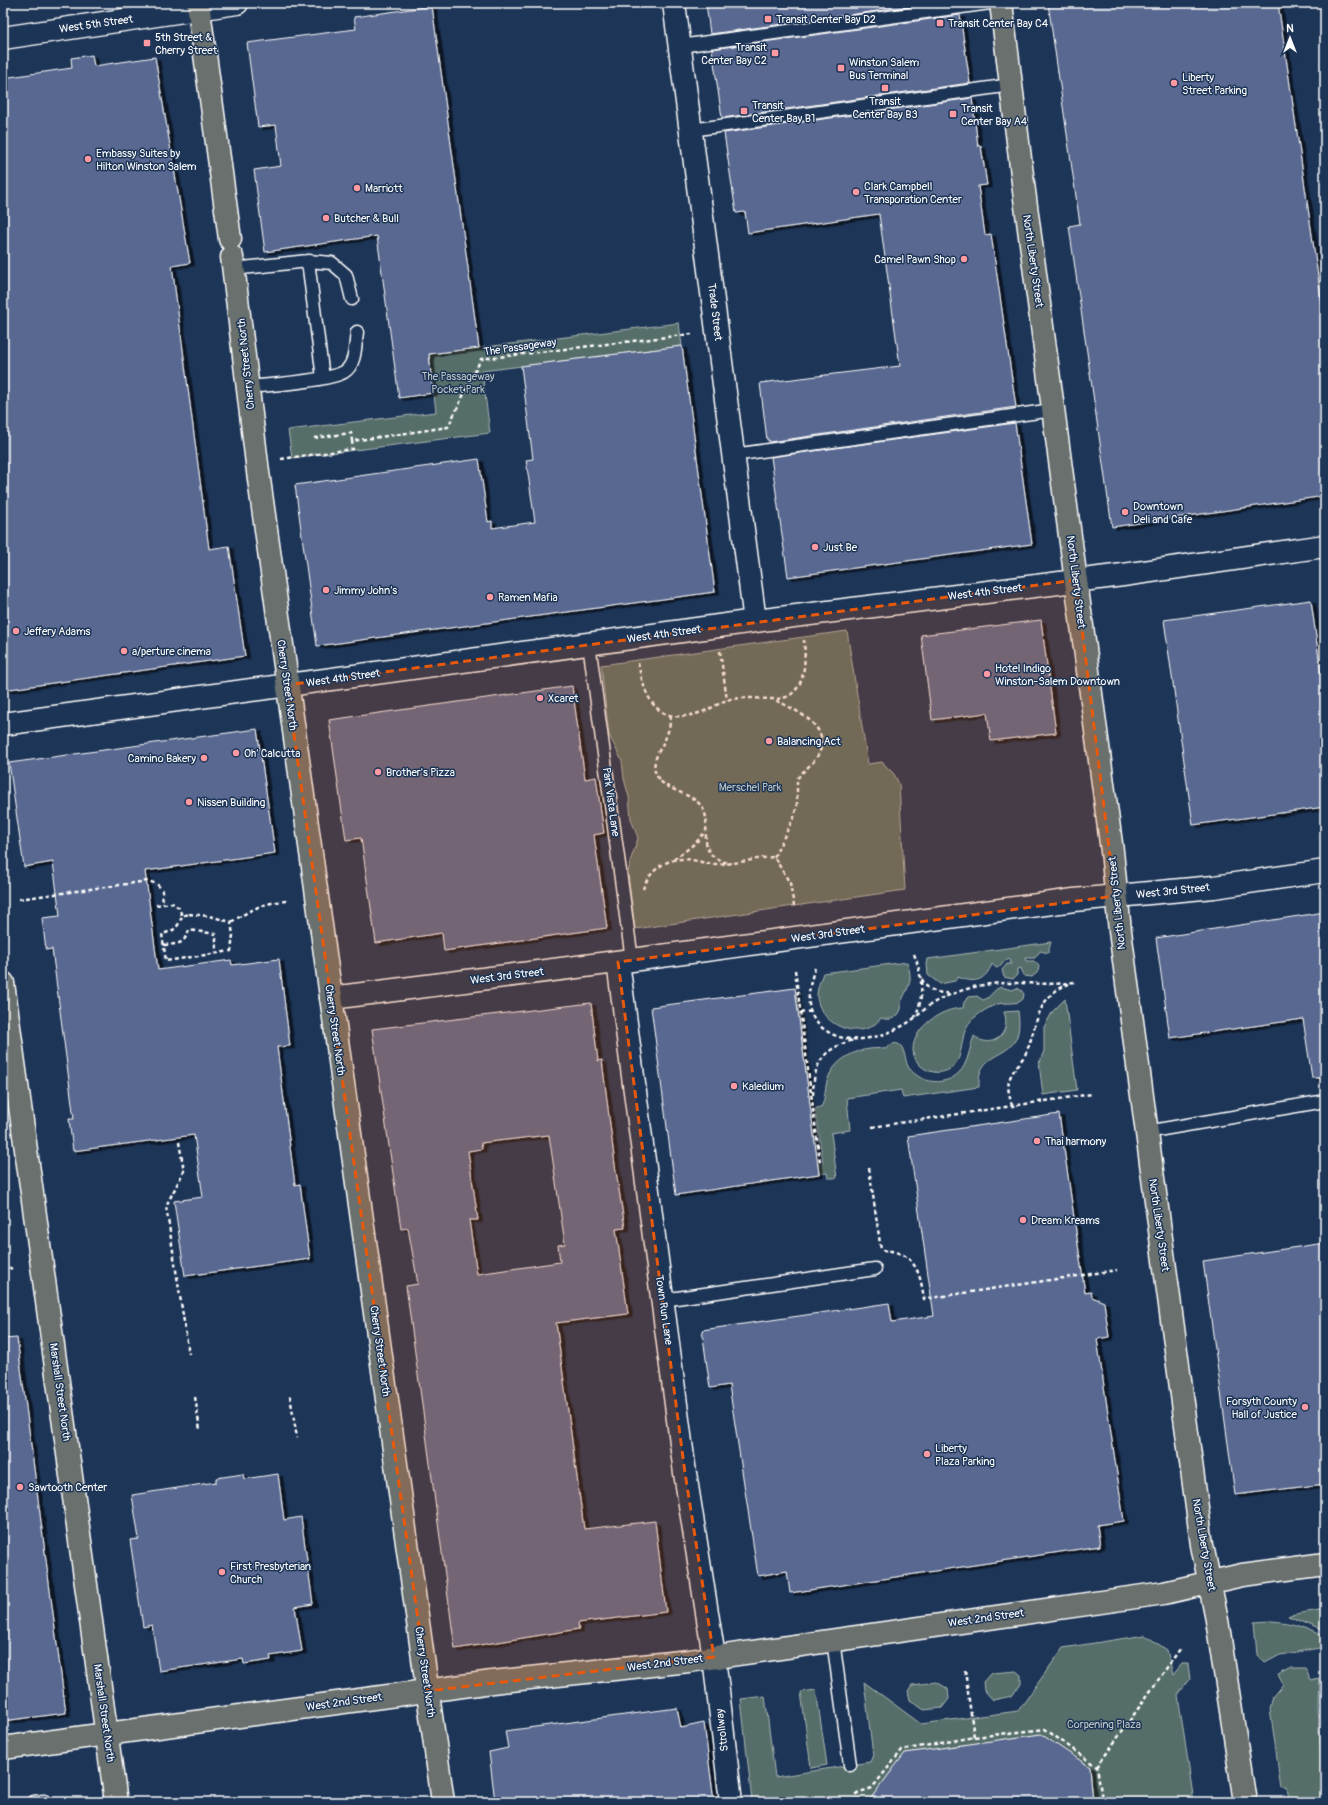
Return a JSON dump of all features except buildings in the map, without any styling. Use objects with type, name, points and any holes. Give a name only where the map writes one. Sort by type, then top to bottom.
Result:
[{"type":"main road","name":"North Liberty Street","points":[[1001,3],[1053,410],[1111,843],[1115,896],[1202,1545],[1217,1620],[1245,1802]]},
{"type":"main road","name":"Cherry Street North","points":[[199,6],[232,255],[259,480],[443,1802]]},
{"type":"main road","name":"Marshall Street North","points":[[3,983],[116,1802]]},
{"type":"main road","name":"West 2nd Street","points":[[3,1748],[428,1691],[714,1657],[1164,1593],[1242,1575],[1325,1564]]},
{"type":"street","name":"West 5th Street","points":[[3,38],[199,6],[237,3]]},
{"type":"street","name":"Trade Street","points":[[674,3],[755,621]]},
{"type":"street","name":"West 4th Street","points":[[3,724],[755,621],[1076,580],[1325,546]]},
{"type":"street","name":"West 3rd Street","points":[[331,998],[625,961],[1074,900],[1214,887],[1325,871]]},
{"type":"street","name":"Town Run Lane","points":[[625,961],[663,1300],[685,1473],[714,1657]]},
{"type":"street","name":"Strollway","points":[[714,1657],[731,1802]]},
{"type":"lane","points":[[680,46],[990,3]]},
{"type":"lane","points":[[691,130],[1011,85]]},
{"type":"lane","points":[[232,255],[332,263],[346,275],[352,299]]},
{"type":"lane","points":[[308,261],[323,378]]},
{"type":"lane","points":[[248,387],[323,378],[344,372],[354,358],[357,332]]},
{"type":"lane","points":[[733,454],[1053,410]]},
{"type":"lane","name":"Park Vista Lane","points":[[589,644],[625,961]]},
{"type":"lane","points":[[1146,1132],[1325,1101]]},
{"type":"lane","points":[[663,1300],[875,1269]]},
{"type":"lane","points":[[833,1640],[850,1765]]},
{"type":"lane","points":[[34,1802],[44,1802]]},
{"type":"path","name":"The Passageway","points":[[352,440],[448,428],[481,359],[717,331]]},
{"type":"path","points":[[306,456],[353,449],[351,433],[314,438]]},
{"type":"path","points":[[637,660],[646,693],[652,704],[659,711],[671,716],[688,716],[703,712],[727,700],[742,698],[775,699],[786,697],[795,691],[801,681],[805,669],[804,637]]},
{"type":"path","points":[[720,649],[727,700]]},
{"type":"path","points":[[774,857],[794,817],[797,806],[797,779],[819,754],[822,745],[822,737],[814,724],[793,709],[775,699]]},
{"type":"path","points":[[671,716],[666,737],[655,760],[656,777],[664,784],[690,795],[698,801],[704,810],[705,830],[711,855],[718,860],[730,863]]},
{"type":"path","points":[[641,896],[645,884],[651,874],[661,866],[672,861],[694,844],[702,837],[705,830]]},
{"type":"path","points":[[672,861],[684,859],[714,864],[774,857]]},
{"type":"path","points":[[774,857],[790,883],[794,906]]},
{"type":"path","points":[[19,898],[148,881],[157,884],[162,890],[163,904]]},
{"type":"path","points":[[182,916],[189,914],[209,916],[231,922],[258,906],[272,902],[288,901]]},
{"type":"path","points":[[156,905],[172,903],[180,908],[182,916],[179,925],[173,932],[162,934],[166,961],[231,951],[231,922]]},
{"type":"path","points":[[164,945],[181,943],[187,936],[189,930],[205,931],[216,934],[216,953]]},
{"type":"path","points":[[914,954],[923,982],[933,991],[947,994],[992,983],[1052,984],[1075,982],[1052,993],[1043,1004],[1026,1053],[1009,1080],[1008,1089],[1012,1106]]},
{"type":"path","points":[[815,968],[810,982],[808,996],[810,1011],[816,1022],[826,1031],[842,1038],[857,1039]]},
{"type":"path","points":[[795,970],[820,1162]]},
{"type":"path","points":[[915,1018],[921,1000],[920,975]]},
{"type":"path","points":[[812,1103],[813,1084],[819,1061],[840,1044],[857,1039],[875,1037],[894,1031],[915,1018],[930,1005],[955,993]]},
{"type":"path","points":[[800,1013],[810,1011]]},
{"type":"path","points":[[872,1127],[1092,1094]]},
{"type":"path","points":[[180,1142],[184,1171],[166,1206],[189,1354]]},
{"type":"path","points":[[869,1168],[881,1250],[894,1250],[907,1256],[916,1266],[921,1281],[924,1299],[1117,1270]]},
{"type":"path","points":[[3,1264],[12,1269]]},
{"type":"path","points":[[290,1396],[297,1438]]},
{"type":"path","points":[[195,1397],[200,1430]]},
{"type":"path","points":[[1100,1802],[1102,1799],[1097,1767],[1180,1649]]},
{"type":"path","points":[[965,1670],[974,1738]]},
{"type":"path","points":[[1323,1673],[1321,1716],[1325,1752]]},
{"type":"path","points":[[858,1802],[857,1793],[872,1788],[902,1750],[974,1738],[1045,1729],[1097,1767]]},
{"type":"highlighted area","points":[[1076,580],[1115,896],[618,962],[685,1473],[714,1657],[428,1691],[287,685]]},
{"type":"green space","name":"The Passageway Pocket Park","points":[[679,323],[682,346],[482,371],[490,433],[292,458],[288,430],[436,412],[429,354]]},
{"type":"green space","name":"Merschel Park","points":[[847,631],[868,764],[882,762],[894,774],[899,784],[905,890],[635,929],[628,873],[638,838],[631,819],[629,797],[624,779],[622,761],[609,735],[601,665]]},
{"type":"green space","points":[[1051,942],[1048,953],[1040,951],[1035,958],[1025,958],[1026,961],[1034,961],[1039,966],[1038,972],[1032,977],[1024,976],[1021,968],[1017,969],[1017,975],[1013,979],[1004,977],[1002,970],[1007,964],[1011,964],[1010,959],[1003,962],[996,968],[992,964],[986,974],[979,980],[970,980],[958,977],[955,981],[940,984],[928,975],[928,959]]},
{"type":"green space","points":[[907,962],[910,973],[910,982],[901,1001],[900,1012],[895,1017],[890,1019],[881,1018],[873,1025],[863,1029],[853,1030],[843,1028],[834,1023],[826,1016],[820,1007],[817,994],[823,973]]},
{"type":"green space","points":[[1001,987],[1012,990],[1017,988],[1021,990],[1024,994],[1023,999],[1018,1002],[1001,1003],[995,1005],[974,1018],[965,1030],[959,1058],[950,1069],[944,1072],[932,1072],[926,1070],[917,1062],[913,1050],[914,1042],[923,1027],[930,1020],[946,1011],[963,1008],[964,1002],[969,997],[977,996],[983,1000],[986,999]]},
{"type":"green space","points":[[1065,999],[1077,1090],[1043,1095],[1039,1063],[1044,1051],[1044,1027],[1053,1011]]},
{"type":"green space","points":[[1018,1011],[1019,1028],[1015,1040],[1009,1048],[985,1064],[980,1073],[979,1087],[903,1098],[901,1090],[847,1098],[850,1130],[831,1133],[837,1178],[828,1178],[827,1173],[819,1174],[818,1164],[823,1163],[815,1109],[822,1106],[827,1081],[831,1072],[843,1059],[850,1054],[859,1051],[877,1048],[886,1049],[888,1046],[897,1044],[902,1047],[909,1068],[915,1074],[929,1081],[945,1081],[959,1073],[964,1066],[974,1036],[987,1042],[994,1041],[1003,1033],[1006,1020],[1004,1012]]},
{"type":"green space","points":[[1325,1609],[1325,1631],[1288,1616],[1290,1615]]},
{"type":"green space","points":[[1271,1621],[1292,1624],[1319,1634],[1325,1637],[1325,1647],[1280,1655],[1265,1663],[1257,1655],[1254,1622]]},
{"type":"green space","name":"Corpening Plaza","points":[[1145,1635],[1167,1650],[1173,1675],[1182,1664],[1188,1664],[1190,1679],[1178,1695],[1194,1802],[752,1802],[741,1699],[765,1696],[775,1777],[870,1762],[873,1755],[864,1682],[921,1724],[1018,1711],[1063,1648]]},
{"type":"green space","points":[[1292,1668],[1306,1668],[1309,1672],[1311,1680],[1319,1678],[1318,1707],[1320,1742],[1325,1769],[1325,1802],[1289,1802],[1287,1788],[1281,1788],[1270,1709],[1273,1696],[1283,1684],[1278,1675]]},
{"type":"green space","points":[[1016,1671],[1021,1675],[1021,1683],[1012,1696],[993,1700],[984,1690],[983,1682],[991,1673]]},
{"type":"green space","points":[[937,1682],[948,1689],[949,1699],[942,1708],[924,1710],[910,1700],[908,1691],[912,1685]]},
{"type":"green space","points":[[816,1690],[827,1765],[811,1768],[801,1692]]},
{"type":"place","name":"Transit Center Bay D2","points":[[768,19]]},
{"type":"place","name":"Transit Center Bay C4","points":[[940,23]]},
{"type":"place","name":"5th Street & Cherry Street","points":[[147,43]]},
{"type":"place","name":"Transit Center Bay C2","points":[[775,53]]},
{"type":"place","name":"Winston Salem Bus Terminal","points":[[841,68]]},
{"type":"place","name":"Liberty Street Parking","points":[[1174,83]]},
{"type":"place","name":"Transit Center Bay B3","points":[[885,88]]},
{"type":"place","name":"Transit Center Bay B1","points":[[744,111]]},
{"type":"place","name":"Transit Center Bay A4","points":[[953,114]]},
{"type":"place","name":"Embassy Suites by Hilton Winston Salem","points":[[88,159]]},
{"type":"place","name":"Marriott","points":[[357,188]]},
{"type":"place","name":"Clark Campbell Transporation Center","points":[[856,192]]},
{"type":"place","name":"Butcher & Bull","points":[[326,218]]},
{"type":"place","name":"Camel Pawn Shop","points":[[964,259]]},
{"type":"place","name":"Downtown Deli and Cafe","points":[[1125,512]]},
{"type":"place","name":"Just Be","points":[[815,547]]},
{"type":"place","name":"Jimmy John's","points":[[326,590]]},
{"type":"place","name":"Ramen Mafia","points":[[490,597]]},
{"type":"place","name":"Jeffery Adams","points":[[16,631]]},
{"type":"place","name":"a/perture cinema","points":[[124,651]]},
{"type":"place","name":"Hotel Indigo Winston-Salem Downtown","points":[[987,674]]},
{"type":"place","name":"Xcaret","points":[[540,698]]},
{"type":"place","name":"Balancing Act","points":[[769,741]]},
{"type":"place","name":"Oh' Calcutta","points":[[236,753]]},
{"type":"place","name":"Camino Bakery","points":[[204,758]]},
{"type":"place","name":"Brother's Pizza","points":[[378,772]]},
{"type":"place","name":"Nissen Building","points":[[189,802]]},
{"type":"place","name":"Kaledium","points":[[734,1086]]},
{"type":"place","name":"Thai harmony","points":[[1037,1141]]},
{"type":"place","name":"Dream Kreams","points":[[1023,1220]]},
{"type":"place","name":"Forsyth County Hall of Justice","points":[[1305,1407]]},
{"type":"place","name":"Liberty Plaza Parking","points":[[927,1454]]},
{"type":"place","name":"Sawtooth Center","points":[[20,1487]]},
{"type":"place","name":"First Presbyterian Church","points":[[222,1572]]}]
